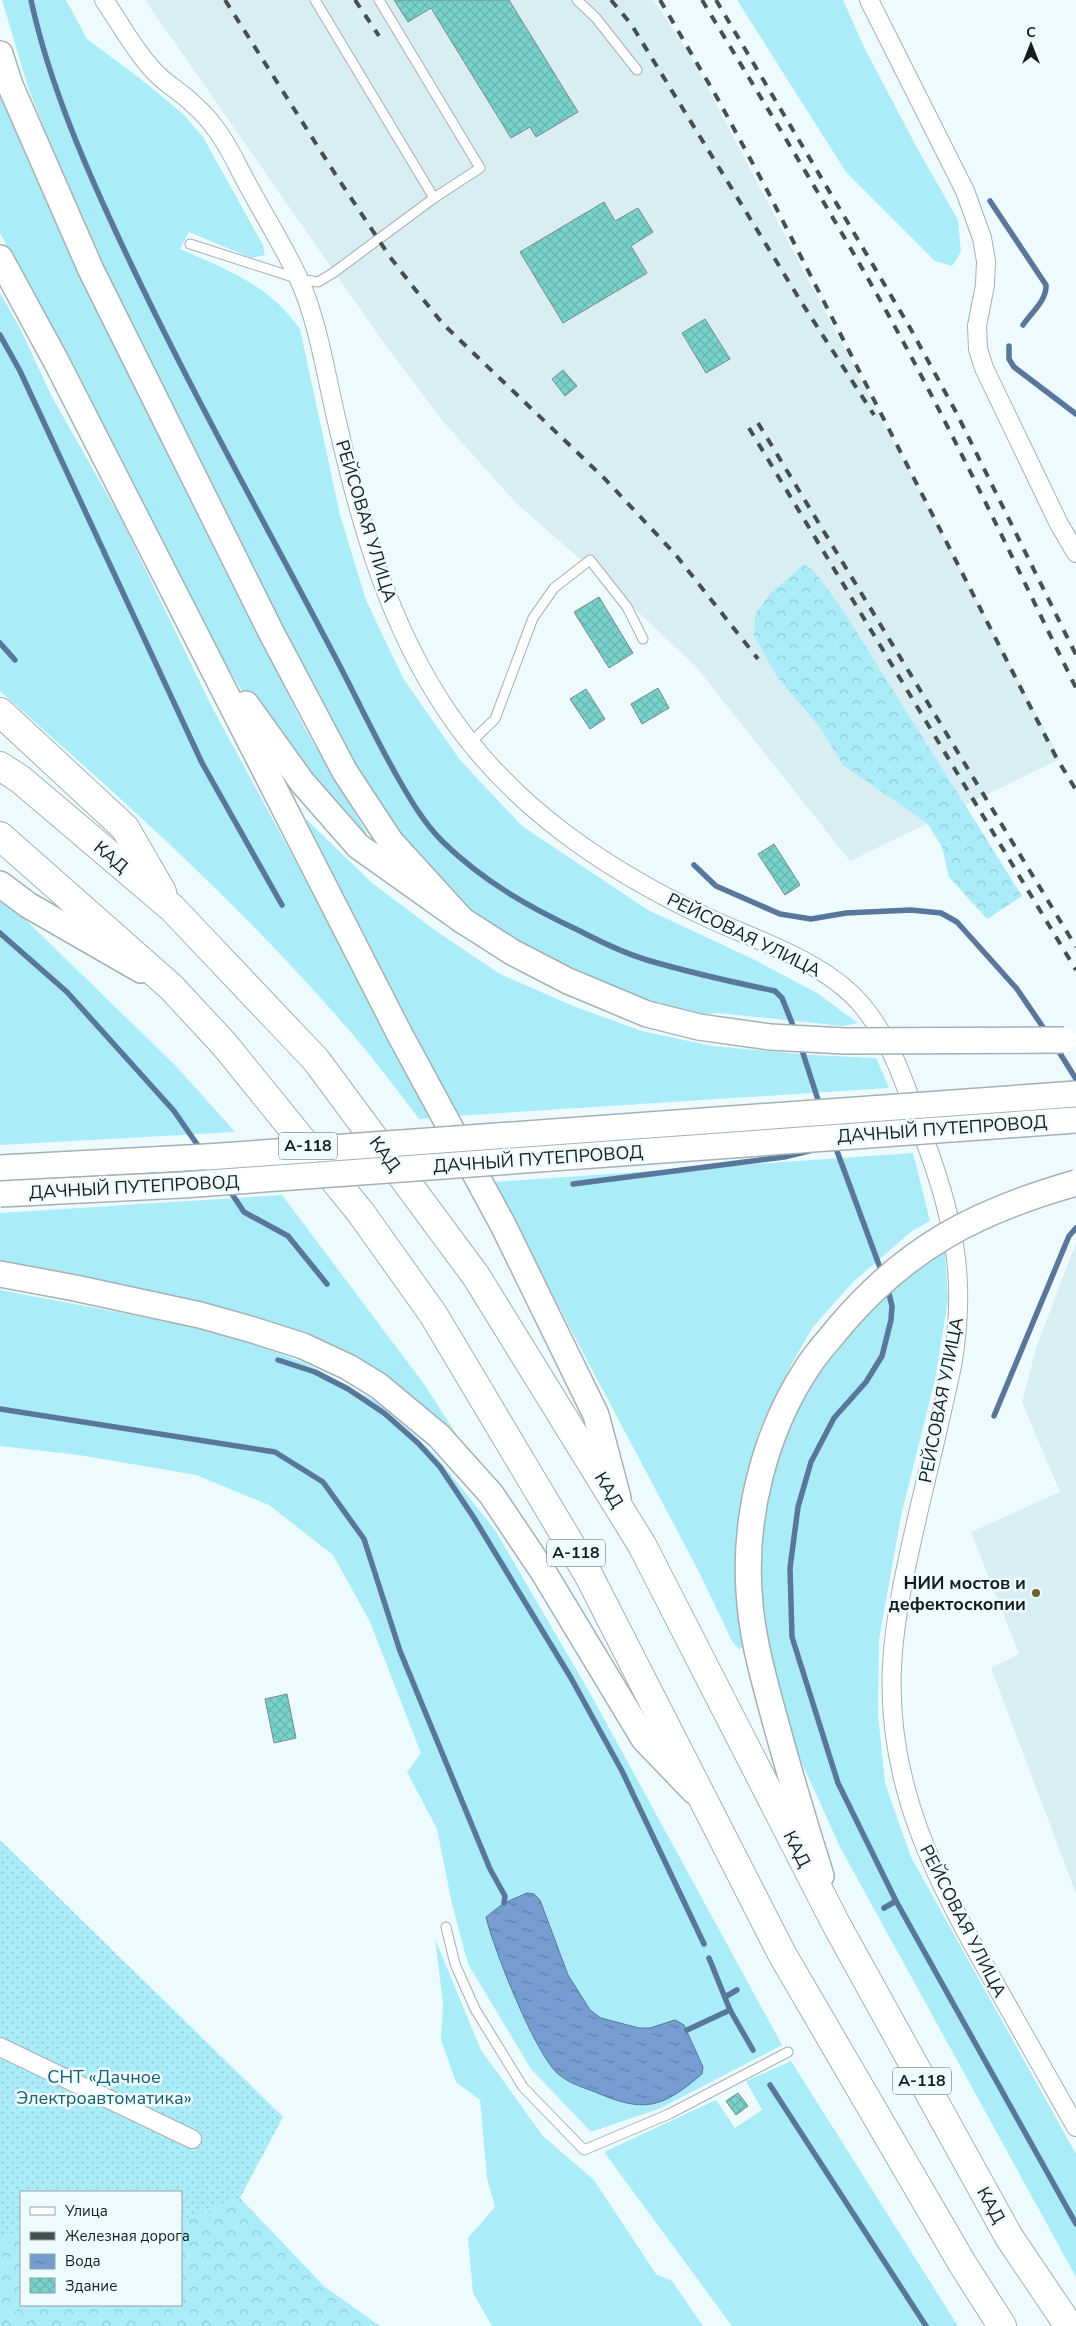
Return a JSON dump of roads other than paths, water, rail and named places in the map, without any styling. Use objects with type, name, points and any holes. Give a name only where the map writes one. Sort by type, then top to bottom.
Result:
[{"type":"highway","points":[[0,712],[125,828],[172,908]]},
{"type":"highway","name":"КАД","points":[[0,766],[20,779],[172,908],[322,1068],[476,1276],[642,1545],[836,1924],[1009,2237],[1069,2326]]},
{"type":"highway","name":"А-118","points":[[0,836],[171,987],[224,1044],[361,1213],[433,1314],[588,1574],[782,1954],[962,2263],[1002,2326]]},
{"type":"main road","points":[[0,54],[10,85],[90,270],[270,632],[335,754],[390,842],[462,920]]},
{"type":"main road","points":[[0,258],[56,362],[399,1033],[503,1225],[596,1415],[620,1508]]},
{"type":"main road","points":[[195,632],[302,782],[358,846],[462,920],[512,952],[568,981],[647,1014],[699,1027],[770,1038],[845,1041],[1076,1040]]},
{"type":"main road","points":[[0,884],[28,905],[171,987]]},
{"type":"main road","name":"ДАЧНЫЙ ПУТЕПРОВОД","points":[[0,1168],[207,1157],[1076,1094]]},
{"type":"main road","name":"ДАЧНЫЙ ПУТЕПРОВОД","points":[[0,1194],[192,1185],[1076,1120]]},
{"type":"main road","points":[[836,1924],[794,1792],[756,1651],[749,1591],[749,1543],[754,1506],[763,1464],[780,1419],[808,1366],[840,1326],[880,1283],[938,1239],[989,1212],[1031,1195],[1076,1183]]},
{"type":"main road","points":[[0,1274],[200,1315],[253,1330],[304,1346],[348,1367],[379,1386],[440,1436],[491,1494],[544,1573],[644,1739],[703,1800]]},
{"type":"street","name":"РЕЙСОВАЯ УЛИЦА","points":[[104,0],[153,71],[193,103],[218,131],[299,280],[315,330],[350,478],[375,567],[391,608],[428,681],[470,743],[530,806],[588,851],[635,881],[702,915],[804,962],[837,982],[858,1001],[876,1024],[893,1056],[932,1159],[948,1211],[954,1237],[960,1290],[959,1318],[952,1366],[908,1554],[895,1628],[892,1700],[898,1761],[922,1842],[942,1886],[966,1934],[1076,2127]]},
{"type":"street","points":[[869,0],[965,191],[982,238],[986,262],[985,285],[977,326],[978,349],[993,386],[1059,524],[1076,553]]},
{"type":"street","points":[[0,2048],[192,2139]]},
{"type":"lane","points":[[315,0],[434,198]]},
{"type":"lane","points":[[190,244],[299,280],[318,282],[333,273],[434,198],[480,168],[379,0]]},
{"type":"lane","points":[[577,0],[596,18],[637,70]]},
{"type":"lane","points":[[470,743],[495,719],[534,618],[554,588],[590,560],[627,607],[643,638]]},
{"type":"lane","points":[[446,1927],[455,1964],[475,2009],[499,2048],[524,2087],[584,2150],[669,2114],[788,2052]]},
{"type":"water","points":[[527,1893],[534,1894],[540,1900],[568,1975],[590,2010],[601,2018],[639,2028],[650,2028],[675,2020],[684,2025],[703,2067],[702,2074],[675,2095],[663,2101],[640,2105],[612,2099],[575,2084],[557,2073],[537,2044],[516,1999],[497,1952],[486,1917],[504,1903]]},
{"type":"waterway","points":[[31,0],[39,34],[61,101],[87,168],[131,264],[204,410],[381,746],[408,795],[424,819],[443,842],[508,893],[543,913],[596,939],[621,951],[647,960],[710,977],[775,991],[782,998],[796,1033]]},
{"type":"waterway","points":[[990,201],[1046,285],[1044,296],[1023,325]]},
{"type":"waterway","points":[[0,335],[20,371],[202,763],[282,905]]},
{"type":"waterway","points":[[1009,346],[1009,359],[1014,367],[1076,414]]},
{"type":"waterway","points":[[0,643],[15,660]]},
{"type":"waterway","points":[[694,865],[716,886],[780,914],[811,919],[846,913],[911,910],[941,913],[957,922],[1017,989],[1047,1033]]},
{"type":"waterway","points":[[0,933],[67,992],[174,1111],[201,1150]]},
{"type":"waterway","points":[[800,1044],[820,1106]]},
{"type":"waterway","points":[[1056,1047],[1076,1079]]},
{"type":"waterway","points":[[834,1143],[882,1273]]},
{"type":"waterway","points":[[573,1184],[784,1157],[809,1151]]},
{"type":"waterway","points":[[228,1188],[244,1212],[288,1236],[327,1284]]},
{"type":"waterway","points":[[994,1416],[1069,1236],[1076,1228]]},
{"type":"waterway","points":[[887,1286],[892,1306],[891,1320],[882,1356],[866,1382],[834,1418],[811,1462],[798,1507],[790,1568],[792,1637],[838,1783],[896,1901],[1076,2224]]},
{"type":"waterway","points":[[278,1360],[315,1372],[348,1389],[384,1413],[418,1443],[440,1467],[474,1518],[571,1678],[622,1771],[704,1944]]},
{"type":"waterway","points":[[0,1409],[275,1452],[323,1482],[364,1539],[400,1651],[490,1869],[505,1896],[504,1903]]},
{"type":"waterway","points":[[884,1908],[896,1901]]},
{"type":"waterway","points":[[709,1958],[730,2010],[753,2050]]},
{"type":"waterway","points":[[725,1997],[737,1990]]},
{"type":"waterway","points":[[687,2030],[730,2010]]},
{"type":"waterway","points":[[770,2085],[926,2326]]},
{"type":"railway","points":[[225,0],[390,257],[443,324],[605,479],[675,554],[758,659]]},
{"type":"railway","points":[[355,0],[379,36]]},
{"type":"railway","points":[[611,0],[631,24],[800,300],[874,415]]},
{"type":"railway","points":[[660,0],[719,101],[767,190],[1056,757],[1076,790]]},
{"type":"railway","points":[[702,0],[832,216],[906,347],[971,474],[1076,688]]},
{"type":"railway","points":[[716,0],[909,326],[956,412],[1076,655]]},
{"type":"railway","points":[[758,423],[1076,947]]},
{"type":"railway","points":[[749,428],[1076,970]]},
{"type":"place","name":"НИИ мостов и дефектоскопии","points":[[1036,1593]]},
{"type":"park label","name":"СНТ «Дачное Электроавтоматика»","points":[[104,2087]]}]
